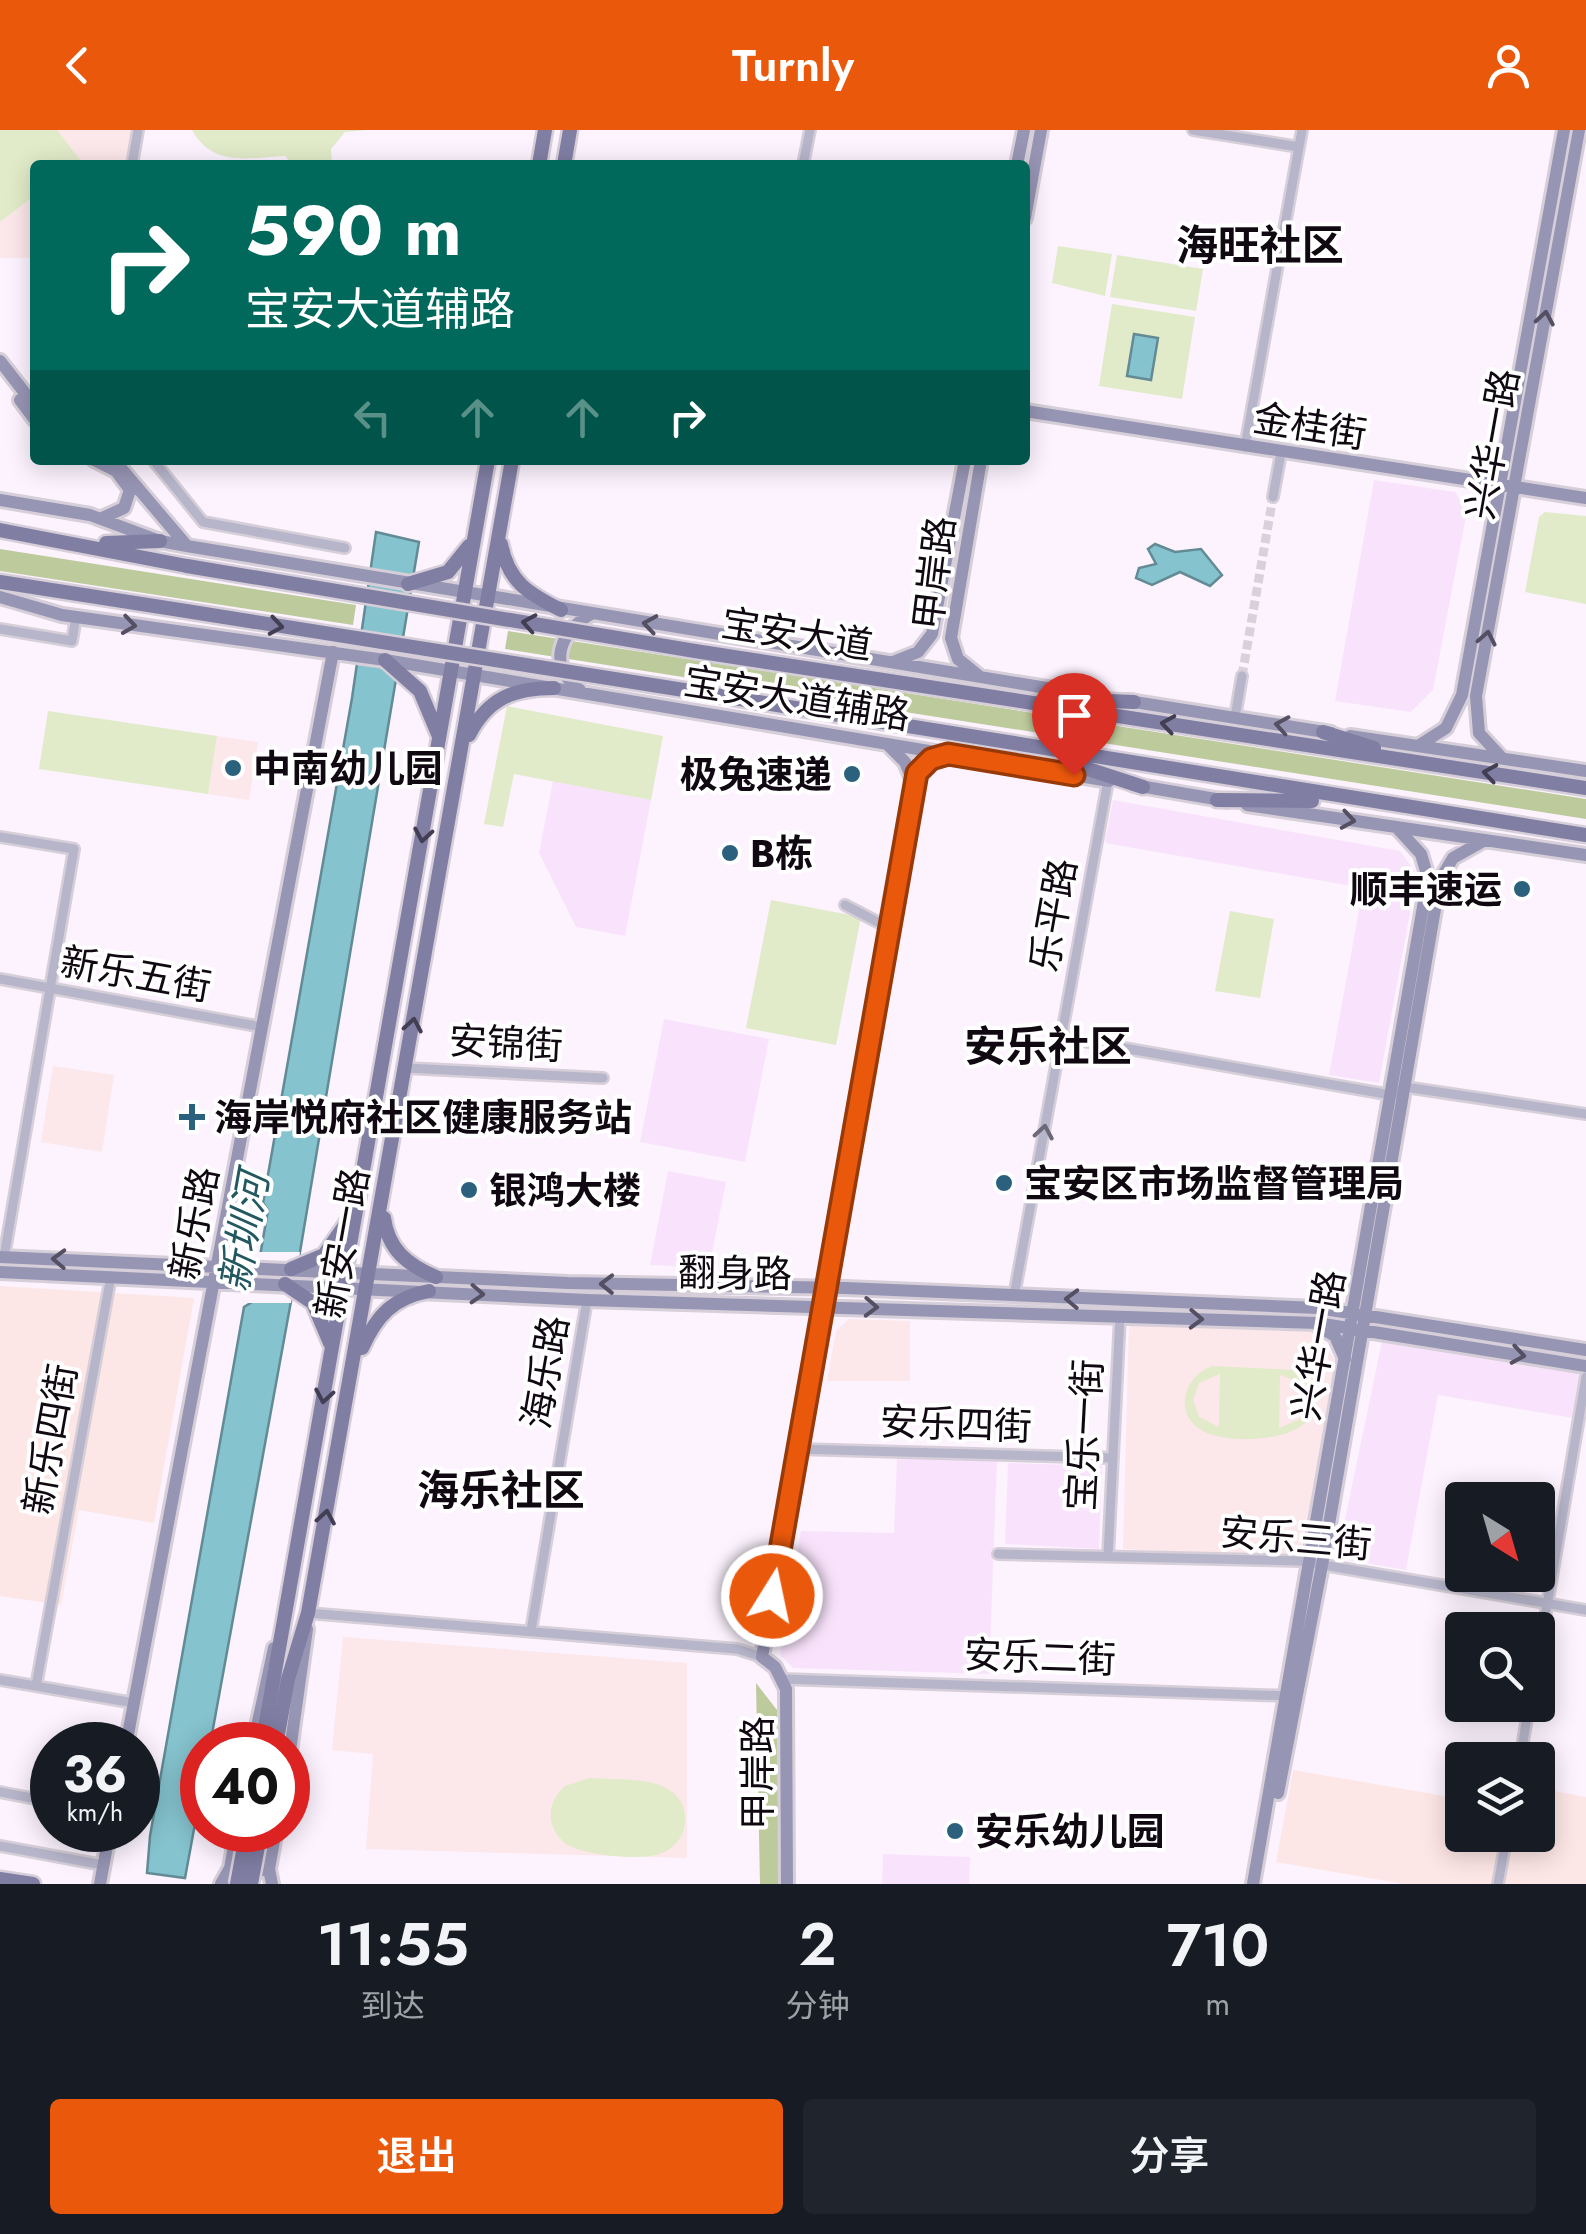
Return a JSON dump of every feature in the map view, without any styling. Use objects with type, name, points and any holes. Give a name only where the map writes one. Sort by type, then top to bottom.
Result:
[{"type":"main road","points":[[540,160],[545,130]]},
{"type":"main road","points":[[565,160],[570,130]]},
{"type":"main road","points":[[1018,160],[1024,130]]},
{"type":"main road","points":[[1030,190],[1041,130]]},
{"type":"main road","name":"兴华一路","points":[[1504,759],[1484,743],[1475,711],[1515,487],[1561,185],[1564,130]]},
{"type":"main road","name":"兴华一路","points":[[1418,754],[1446,728],[1458,708],[1561,185],[1579,130]]},
{"type":"main road","points":[[1561,185],[1586,190]]},
{"type":"main road","points":[[0,361],[30,400]]},
{"type":"main road","points":[[0,374],[30,413]]},
{"type":"main road","name":"金桂街","points":[[1030,413],[1586,498]]},
{"type":"main road","points":[[101,518],[124,508],[130,490],[116,471],[104,465]]},
{"type":"main road","points":[[118,465],[188,546]]},
{"type":"main road","name":"新安一路","points":[[281,1678],[286,1612],[487,465]]},
{"type":"main road","name":"新安一路","points":[[281,1678],[308,1613],[511,465]]},
{"type":"main road","name":"甲岸路","points":[[887,663],[918,652],[932,634],[964,465]]},
{"type":"main road","name":"甲岸路","points":[[981,465],[951,638],[958,659],[986,679]]},
{"type":"main road","points":[[962,475],[970,484],[978,476]]},
{"type":"main road","name":"宝安大道辅路","points":[[0,500],[101,518],[160,541],[188,546],[1323,732]]},
{"type":"main road","points":[[416,585],[434,580],[455,567],[467,552],[478,522]]},
{"type":"main road","points":[[501,522],[501,547],[514,580],[561,610]]},
{"type":"main road","name":"宝安大道","points":[[0,530],[187,566],[694,651],[996,697],[1418,754],[1586,788]]},
{"type":"main road","points":[[84,544],[160,541]]},
{"type":"main road","name":"宝安大道","points":[[0,582],[1586,835]]},
{"type":"main road","points":[[0,596],[76,617],[385,660],[408,670],[426,700],[440,740]]},
{"type":"main road","points":[[583,692],[566,678],[560,650],[568,631],[591,614]]},
{"type":"main road","name":"新乐路","points":[[130,1722],[220,1281],[262,1027],[333,652]]},
{"type":"main road","name":"宝安大道辅路","points":[[408,670],[452,671],[1218,800],[1586,855]]},
{"type":"main road","points":[[462,750],[480,716],[498,699],[524,688],[554,688]]},
{"type":"main road","points":[[996,697],[1134,702]]},
{"type":"main road","points":[[1323,732],[1418,754],[1504,759],[1586,771]]},
{"type":"main road","points":[[988,741],[1103,771],[1143,787]]},
{"type":"main road","points":[[884,743],[905,762],[914,784]]},
{"type":"main road","points":[[762,1656],[914,784],[931,759],[948,754]]},
{"type":"main road","points":[[1218,800],[1278,798],[1398,806]]},
{"type":"main road","name":"兴华一路","points":[[1368,1269],[1428,878],[1421,854],[1396,827]]},
{"type":"main road","name":"兴华一路","points":[[1317,1564],[1346,1363],[1360,1314],[1440,880],[1453,858],[1485,840]]},
{"type":"main road","points":[[0,1272],[220,1281],[288,1276],[314,1265],[342,1234],[360,1194]]},
{"type":"main road","points":[[383,1198],[384,1222],[396,1250],[414,1268],[436,1276]]},
{"type":"main road","points":[[2,1257],[222,1266],[288,1276],[308,1290],[326,1325],[332,1354]]},
{"type":"main road","name":"翻身路","points":[[314,1265],[345,1279],[429,1291],[587,1300],[1306,1323],[1586,1366]]},
{"type":"main road","points":[[1306,1308],[1340,1302],[1368,1269]]},
{"type":"main road","points":[[1368,1269],[1380,1302],[1407,1320]]},
{"type":"main road","name":"翻身路","points":[[368,1281],[436,1276],[1306,1308],[1407,1320],[1586,1350]]},
{"type":"main road","name":"翻身路","points":[[308,1290],[345,1279]]},
{"type":"main road","points":[[352,1372],[369,1332],[386,1309],[408,1295],[429,1291]]},
{"type":"main road","points":[[1306,1323],[1335,1336],[1346,1363]]},
{"type":"main road","name":"兴华一路","points":[[1253,1884],[1355,1376],[1357,1329]]},
{"type":"main road","points":[[1355,1376],[1368,1348],[1382,1340],[1406,1337]]},
{"type":"main road","points":[[257,1722],[265,1677],[286,1612]]},
{"type":"main road","points":[[296,1722],[308,1613]]},
{"type":"main road","name":"甲岸路","points":[[762,1656],[786,1689],[788,1884]]},
{"type":"main road","points":[[269,1722],[281,1678]]},
{"type":"main road","points":[[278,1722],[281,1678]]},
{"type":"main road","name":"兴华一路","points":[[1261,1884],[1291,1697]]},
{"type":"main road","points":[[100,1884],[106,1852]]},
{"type":"main road","points":[[237,1884],[243,1852]]},
{"type":"main road","points":[[251,1884],[257,1852]]},
{"type":"main road","points":[[271,1852],[272,1884]]},
{"type":"main road","points":[[233,1854],[236,1866],[248,1874],[263,1870],[270,1858]]},
{"type":"main road","points":[[221,1884],[233,1854]]},
{"type":"main road","points":[[0,1879],[33,1884]]},
{"type":"street","points":[[133,160],[138,130]]},
{"type":"street","points":[[805,160],[810,130]]},
{"type":"street","points":[[1192,130],[1299,147]]},
{"type":"street","points":[[1246,447],[1302,130]]},
{"type":"street","points":[[1273,498],[1281,453]]},
{"type":"street","points":[[156,465],[203,522],[345,548]]},
{"type":"street","points":[[0,629],[72,641],[76,617]]},
{"type":"street","points":[[1234,717],[1242,676]]},
{"type":"street","name":"乐平路","points":[[1014,1296],[1108,781]]},
{"type":"street","points":[[0,836],[74,849],[2,1257]]},
{"type":"street","points":[[845,905],[890,928]]},
{"type":"street","name":"新乐五街","points":[[0,979],[262,1027]]},
{"type":"street","points":[[1062,1037],[1392,1095],[1404,1087],[1586,1114]]},
{"type":"street","name":"安锦街","points":[[406,1068],[604,1078]]},
{"type":"street","name":"新乐四街","points":[[36,1686],[113,1262]]},
{"type":"street","name":"海乐路","points":[[531,1631],[587,1300]]},
{"type":"street","name":"宝乐一街","points":[[1108,1556],[1120,1316]]},
{"type":"street","points":[[1546,1612],[1586,1377]]},
{"type":"street","name":"安乐四街","points":[[798,1449],[1113,1458]]},
{"type":"street","name":"安乐三街","points":[[998,1554],[1317,1564],[1586,1610]]},
{"type":"street","points":[[308,1613],[737,1648],[762,1656]]},
{"type":"street","name":"安乐二街","points":[[782,1679],[1291,1697]]},
{"type":"street","points":[[0,1680],[134,1703]]},
{"type":"street","points":[[0,1792],[30,1798]]},
{"type":"street","points":[[0,1846],[103,1865]]},
{"type":"street","points":[[1498,1884],[1504,1852]]},
{"type":"shaded area","points":[[0,130],[131,130],[127,160],[30,160],[30,258],[0,258]]},
{"type":"shaded area","points":[[1374,480],[1455,492],[1467,511],[1433,690],[1411,712],[1335,701]]},
{"type":"shaded area","name":"中南幼儿园","points":[[217,736],[258,742],[249,800],[208,794]]},
{"type":"shaded area","points":[[553,781],[651,800],[625,936],[576,927],[539,853]]},
{"type":"shaded area","points":[[1113,800],[1400,851],[1417,874],[1379,1083],[1329,1075],[1363,888],[1105,843]]},
{"type":"shaded area","points":[[664,1019],[769,1039],[745,1162],[640,1142]]},
{"type":"shaded area","points":[[53,1066],[114,1075],[102,1152],[41,1142]]},
{"type":"shaded area","points":[[668,1171],[726,1182],[709,1268],[650,1265]]},
{"type":"shaded area","points":[[0,1286],[194,1298],[154,1523],[79,1510],[61,1605],[0,1596]]},
{"type":"shaded area","points":[[849,1319],[910,1321],[910,1381],[827,1381],[836,1331]]},
{"type":"shaded area","points":[[1129,1325],[1316,1332],[1335,1360],[1301,1558],[1123,1549]]},
{"type":"shaded area","points":[[1382,1341],[1581,1374],[1573,1418],[1438,1395],[1406,1570],[1337,1558]]},
{"type":"shaded area","points":[[897,1458],[997,1461],[989,1674],[793,1668],[780,1655],[801,1531],[894,1533]]},
{"type":"shaded area","points":[[1008,1463],[1102,1466],[1099,1549],[1005,1544]]},
{"type":"shaded area","points":[[343,1637],[687,1663],[687,1858],[366,1849],[373,1754],[332,1750]]},
{"type":"shaded area","points":[[1293,1770],[1445,1796],[1445,1852],[1555,1852],[1555,1791],[1586,1797],[1586,1884],[1404,1884],[1276,1862]]},
{"type":"shaded area","points":[[883,1854],[970,1857],[969,1884],[882,1884]]},
{"type":"green space","points":[[0,130],[57,130],[80,160],[30,160],[30,199],[0,222]]},
{"type":"green space","points":[[192,130],[367,130],[345,132],[331,149],[332,160],[289,160],[285,156],[232,158],[200,142]]},
{"type":"green space","points":[[1058,246],[1112,254],[1105,296],[1052,283]]},
{"type":"green space","points":[[1117,255],[1203,269],[1196,311],[1110,297]]},
{"type":"green space","points":[[1112,304],[1195,317],[1182,399],[1099,386]]},
{"type":"green space","points":[[1545,512],[1586,516],[1586,604],[1525,592],[1539,517]]},
{"type":"green space","points":[[0,549],[356,605],[353,625],[0,571]]},
{"type":"green space","points":[[508,631],[1586,799],[1586,819],[505,649]]},
{"type":"green space","points":[[507,706],[663,736],[651,800],[514,774],[503,827],[484,824]]},
{"type":"green space","points":[[48,711],[217,736],[208,794],[39,769]]},
{"type":"green space","points":[[771,900],[861,917],[836,1045],[746,1028]]},
{"type":"green space","points":[[1230,911],[1274,919],[1260,998],[1215,991]]},
{"type":"green space","points":[[1213,1366],[1295,1370],[1311,1386],[1314,1409],[1297,1429],[1282,1435],[1247,1439],[1214,1435],[1193,1424],[1185,1405],[1189,1386]],"holes":[[[1220,1374],[1219,1426],[1219,1427],[1199,1417],[1193,1400],[1199,1383]],[[1280,1375],[1297,1381],[1306,1402],[1300,1419],[1279,1428]]]},
{"type":"green space","points":[[756,1683],[777,1710],[779,1884],[760,1884]]},
{"type":"green space","points":[[589,1778],[649,1782],[675,1794],[685,1813],[677,1842],[659,1854],[638,1857],[600,1854],[567,1845],[555,1831],[551,1808],[565,1786]]},
{"type":"water","points":[[1134,334],[1158,338],[1151,380],[1127,376]]},
{"type":"water","points":[[376,532],[419,542],[300,1252],[214,1722],[180,1722],[180,1852],[190,1852],[185,1878],[147,1873],[149,1852],[160,1852],[160,1780],[244,1307],[252,1302],[268,1210],[263,1203],[352,698]]},
{"type":"water","points":[[1155,544],[1175,552],[1201,549],[1222,575],[1210,586],[1180,572],[1152,585],[1136,578],[1139,568],[1156,564],[1148,549]]},
{"type":"pier","points":[[256,1252],[300,1252],[291,1303],[241,1303],[247,1299]]},
{"type":"tunnel","points":[[1242,676],[1273,497]]},
{"type":"place","name":"中南幼儿园","points":[[233,768]]},
{"type":"place","name":"极兔速递","points":[[852,774]]},
{"type":"place","name":"B栋","points":[[730,853]]},
{"type":"place","name":"顺丰速运","points":[[1522,889]]},
{"type":"place","name":"海岸悦府社区健康服务站","points":[[192,1117]]},
{"type":"place","name":"宝安区市场监督管理局","points":[[1004,1183]]},
{"type":"place","name":"银鸿大楼","points":[[469,1190]]},
{"type":"place","name":"安乐幼儿园","points":[[955,1831]]},
{"type":"district","name":"海旺社区","points":[[1260,245]]},
{"type":"district","name":"安乐社区","points":[[1048,1046]]},
{"type":"district","name":"海乐社区","points":[[501,1490]]},
{"type":"route","points":[[772,1596],[917,773],[931,759],[948,754],[1074,775]]},
{"type":"water label","name":"新圳河","points":[[244,1232]]}]
